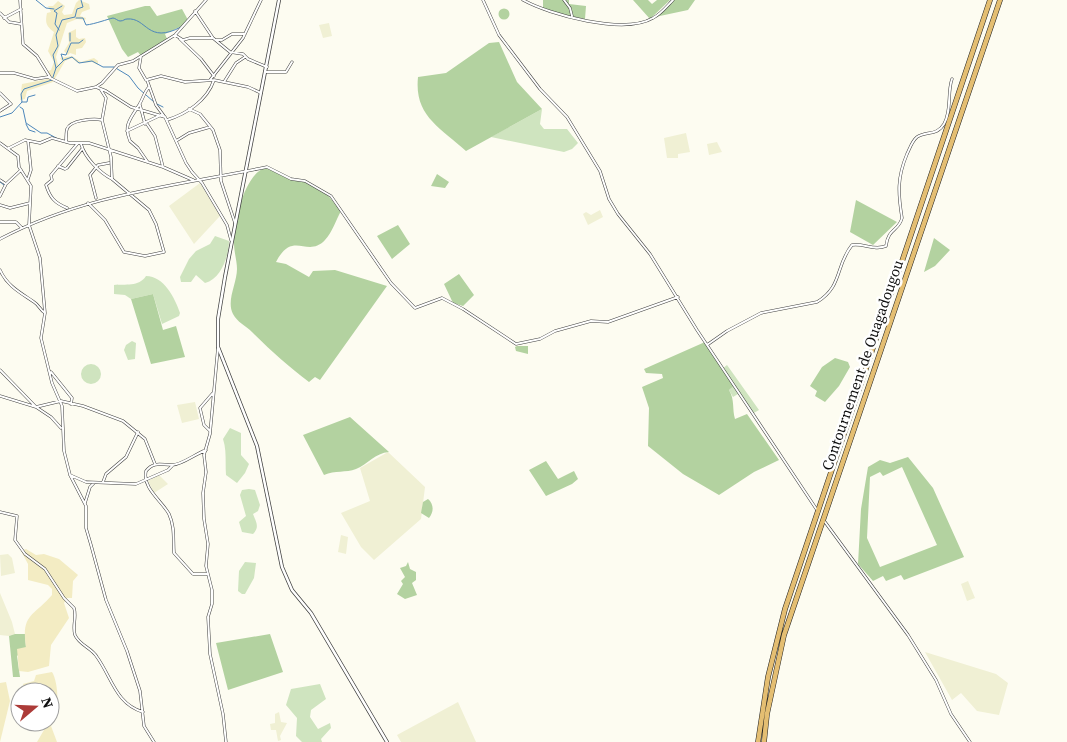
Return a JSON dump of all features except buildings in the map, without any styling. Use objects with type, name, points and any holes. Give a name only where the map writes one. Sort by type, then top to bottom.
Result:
[{"type":"highway","name":"Contournement de Ouagadougou","points":[[758,742],[774,650],[818,512],[990,0]]},
{"type":"highway","name":"Contournement de Ouagadougou","points":[[764,742],[767,714],[784,635],[822,519],[1001,0]]},
{"type":"street","points":[[20,0],[23,44],[37,56],[50,78]]},
{"type":"street","points":[[0,73],[50,78],[77,91],[96,87],[116,67],[134,61],[175,35],[206,0]]},
{"type":"street","points":[[167,120],[189,109],[209,92],[214,76],[230,52],[246,34],[261,0]]},
{"type":"street","points":[[226,742],[223,714],[210,654],[208,617],[212,604],[212,590],[207,574],[208,544],[204,519],[203,493],[206,450],[215,391],[219,310],[267,67],[278,0]]},
{"type":"street","points":[[483,0],[499,35],[540,89],[567,117],[600,171],[610,199],[618,214],[639,238],[822,519],[908,634],[936,680],[951,714],[970,742]]},
{"type":"street","points":[[523,0],[542,9],[617,24],[632,24],[652,19],[673,0]]},
{"type":"street","points":[[564,0],[570,8],[572,16]]},
{"type":"street","points":[[4,18],[21,10]]},
{"type":"street","points":[[195,12],[215,39],[230,52],[242,54],[267,67]]},
{"type":"street","points":[[0,13],[4,18],[22,24]]},
{"type":"street","points":[[180,39],[222,40],[232,34],[246,34]]},
{"type":"street","points":[[175,35],[201,59],[214,76]]},
{"type":"street","points":[[141,56],[139,68],[147,80],[162,116]]},
{"type":"street","points":[[224,82],[236,63],[245,57]]},
{"type":"street","points":[[266,72],[286,72],[292,62]]},
{"type":"street","points":[[147,80],[160,76],[185,82],[212,80],[248,87],[261,94]]},
{"type":"street","points":[[707,345],[727,331],[761,313],[817,302],[825,297],[835,286],[845,256],[852,245],[880,248],[886,246],[887,235],[901,222],[902,218],[898,180],[904,162],[913,141],[918,137],[936,132],[944,123],[949,110],[949,90],[952,79]]},
{"type":"street","points":[[96,87],[135,109],[162,116],[167,120],[192,172],[227,225],[232,240]]},
{"type":"street","points":[[148,162],[138,148],[130,141],[127,131],[129,118],[140,104],[149,87]]},
{"type":"street","points":[[100,89],[106,98],[102,120],[112,179]]},
{"type":"street","points":[[0,93],[11,104],[0,111]]},
{"type":"street","points":[[140,104],[146,124],[155,136],[163,168]]},
{"type":"street","points":[[189,109],[200,114],[211,127],[220,150],[220,175],[235,223]]},
{"type":"street","points":[[127,131],[162,116]]},
{"type":"street","points":[[66,142],[67,129],[70,125],[93,119],[102,120]]},
{"type":"street","points":[[176,141],[189,133],[211,127]]},
{"type":"street","points":[[9,148],[19,142],[40,143],[52,138],[66,142],[89,143],[148,162],[193,180]]},
{"type":"street","points":[[28,141],[32,170],[28,179]]},
{"type":"street","points":[[0,142],[18,156],[20,170],[31,186],[29,225],[40,258],[45,313],[41,338],[53,386],[61,401],[63,411],[63,448],[70,475],[85,504]]},
{"type":"street","points":[[79,143],[97,167],[149,210],[156,224],[164,252],[145,256],[124,252],[105,220],[87,203]]},
{"type":"street","points":[[68,209],[54,201],[49,195],[46,186],[52,180],[51,174],[79,143]]},
{"type":"street","points":[[58,166],[67,168],[82,149]]},
{"type":"street","points":[[96,198],[90,178],[97,167],[110,163]]},
{"type":"street","points":[[0,239],[29,225],[87,203],[198,179],[267,167],[291,179],[305,182],[331,196],[391,283],[415,308],[442,298],[463,309],[516,344],[540,339],[555,331],[591,321],[608,322],[678,297]]},
{"type":"street","points":[[0,196],[6,184],[20,170]]},
{"type":"street","points":[[0,180],[6,184]]},
{"type":"street","points":[[0,205],[10,208],[30,203]]},
{"type":"street","points":[[0,222],[16,222],[22,228]]},
{"type":"street","points":[[0,270],[8,283],[45,313]]},
{"type":"street","points":[[218,347],[257,446],[286,579],[311,613],[387,742]]},
{"type":"street","points":[[0,370],[36,407],[51,417],[62,429]]},
{"type":"street","points":[[50,370],[70,395],[71,404]]},
{"type":"street","points":[[210,431],[204,426],[200,408],[215,391]]},
{"type":"street","points":[[0,396],[36,407],[61,401],[89,407],[123,421],[144,439],[154,464]]},
{"type":"street","points":[[103,482],[106,474],[124,460],[138,432]]},
{"type":"street","points":[[70,475],[80,480],[94,483],[123,484],[145,481],[170,469],[173,465],[206,450]]},
{"type":"street","points":[[173,465],[154,464],[146,471],[145,481],[159,504],[169,514],[174,534],[174,553],[193,574],[207,574]]},
{"type":"street","points":[[94,483],[90,487],[85,504],[88,540],[113,620],[127,651],[140,691],[146,730],[154,742]]},
{"type":"street","points":[[0,512],[17,516],[15,540],[25,554],[45,569],[64,598],[74,608],[74,632],[78,640],[97,657],[119,697],[130,707],[143,712]]},
{"type":"green space","points":[[543,0],[569,0],[569,4],[586,6],[585,19],[543,10]]},
{"type":"green space","points":[[633,0],[648,0],[652,4],[657,0],[670,0],[650,19]]},
{"type":"green space","points":[[673,0],[695,0],[688,10],[655,17]]},
{"type":"green space","points":[[150,6],[157,16],[182,9],[188,20],[184,25],[165,34],[167,39],[141,56],[138,52],[128,57],[122,49],[107,16]]},
{"type":"green space","points":[[504,8],[510,14],[504,20],[498,14]]},
{"type":"green space","points":[[329,23],[332,36],[323,38],[319,25]]},
{"type":"green space","points":[[499,42],[517,82],[542,109],[466,151],[438,127],[425,111],[420,102],[418,77],[446,73],[489,43]]},
{"type":"green space","points":[[542,109],[540,124],[544,129],[567,129],[578,143],[572,149],[564,152],[491,137]]},
{"type":"green space","points":[[686,133],[690,152],[678,154],[678,158],[667,158],[664,138]]},
{"type":"green space","points":[[717,142],[722,152],[709,155],[707,144]]},
{"type":"green space","points":[[267,167],[291,180],[305,182],[326,193],[341,211],[325,240],[312,247],[288,247],[282,252],[276,262],[286,264],[309,277],[313,271],[335,270],[387,286],[320,380],[315,377],[309,382],[301,376],[239,322],[231,309],[231,298],[237,274],[234,234],[238,211],[252,178],[259,171]]},
{"type":"green space","points":[[437,174],[449,182],[445,188],[431,186]]},
{"type":"green space","points":[[200,183],[220,216],[194,244],[169,206]]},
{"type":"green space","points":[[856,200],[897,222],[873,245],[850,232]]},
{"type":"green space","points":[[600,210],[603,217],[588,225],[583,214],[586,212],[591,215]]},
{"type":"green space","points":[[398,225],[410,244],[392,259],[377,236]]},
{"type":"green space","points":[[215,236],[229,241],[226,260],[220,272],[211,281],[205,283],[196,275],[191,282],[181,282],[180,277],[189,259],[196,251],[210,244]]},
{"type":"green space","points":[[934,238],[950,250],[935,266],[924,272]]},
{"type":"green space","points":[[459,274],[474,295],[463,306],[453,303],[444,284]]},
{"type":"green space","points":[[146,276],[158,280],[168,289],[178,307],[179,316],[162,324],[153,294],[131,299],[125,295],[114,294],[114,285],[140,282]]},
{"type":"green space","points":[[153,294],[163,330],[176,326],[185,357],[151,364],[131,299]]},
{"type":"green space","points":[[132,341],[136,343],[135,359],[128,360],[124,350],[126,345]]},
{"type":"green space","points":[[705,342],[734,386],[729,390],[732,397],[735,419],[747,414],[779,460],[754,472],[719,495],[683,474],[648,446],[649,408],[642,387],[663,378],[662,374],[646,373],[644,369]]},
{"type":"green space","points":[[528,346],[528,354],[516,351],[515,347]]},
{"type":"green space","points":[[835,358],[848,362],[850,367],[839,386],[825,402],[815,396],[817,391],[810,386],[822,367]]},
{"type":"green space","points":[[91,364],[98,367],[101,374],[98,381],[91,384],[84,381],[81,374],[84,367]]},
{"type":"green space","points":[[727,365],[759,410],[752,414],[738,394],[733,397],[729,390],[734,386],[722,369]]},
{"type":"green space","points":[[195,402],[199,419],[182,423],[177,405]]},
{"type":"green space","points":[[350,417],[389,452],[376,456],[356,469],[324,475],[303,435]]},
{"type":"green space","points":[[230,428],[241,433],[241,455],[249,464],[237,483],[226,475],[223,439]]},
{"type":"green space","points":[[388,452],[425,487],[421,519],[374,560],[361,547],[341,513],[370,501],[360,468]]},
{"type":"green space","points":[[908,457],[933,488],[964,557],[904,580],[901,575],[886,581],[883,576],[873,581],[858,564],[861,509],[868,467],[880,460],[890,463]],"holes":[[[902,467],[937,545],[880,567],[867,538],[870,477],[880,472],[883,476]]]},
{"type":"green space","points":[[546,461],[558,479],[574,471],[578,479],[572,484],[546,496],[529,470]]},
{"type":"green space","points":[[159,475],[168,484],[154,493],[148,481]]},
{"type":"green space","points":[[242,490],[255,490],[260,505],[258,511],[253,514],[257,527],[253,534],[242,532],[239,522],[246,516],[240,495]]},
{"type":"green space","points":[[428,499],[433,508],[429,518],[421,513],[423,502]]},
{"type":"green space","points":[[341,535],[348,537],[346,554],[338,552]]},
{"type":"green space","points":[[8,554],[12,558],[15,573],[1,576],[0,555]]},
{"type":"green space","points":[[245,562],[256,563],[254,578],[245,594],[242,594],[238,591],[239,571]]},
{"type":"green space","points":[[408,562],[410,569],[416,572],[416,580],[412,583],[417,595],[405,599],[397,594],[403,584],[401,581],[405,577],[400,568],[406,566]]},
{"type":"green space","points":[[968,581],[975,598],[967,601],[961,584]]},
{"type":"green space","points":[[0,593],[15,634],[9,636],[0,635]]},
{"type":"green space","points":[[25,634],[26,648],[17,656],[20,677],[13,677],[9,636]]},
{"type":"green space","points":[[270,634],[283,672],[228,690],[216,643]]},
{"type":"green space","points":[[925,652],[996,674],[1008,683],[999,715],[977,711],[961,693],[952,700]]},
{"type":"green space","points":[[320,684],[326,699],[311,710],[310,717],[318,729],[330,723],[331,728],[321,739],[322,742],[302,742],[296,736],[297,718],[286,705],[291,689]]},
{"type":"green space","points":[[458,702],[476,742],[401,742],[397,735]]},
{"type":"green space","points":[[279,712],[281,722],[287,723],[280,736],[281,740],[278,741],[276,730],[271,730],[270,724],[275,723],[275,714]]},
{"type":"sand","points":[[79,0],[89,4],[90,9],[82,12],[80,16],[86,18],[85,20],[77,19],[67,23],[56,57],[58,65],[62,61],[60,58],[72,56],[81,62],[94,58],[98,61],[98,65],[92,62],[78,63],[72,58],[65,61],[53,82],[27,91],[25,99],[20,100],[22,84],[48,79],[48,71],[51,70],[54,62],[48,51],[54,32],[46,22],[47,13],[51,12],[48,6],[53,6],[58,1],[65,6],[62,12],[64,15],[72,14]]},
{"type":"sand","points":[[76,29],[76,37],[79,39],[85,38],[86,42],[82,48],[76,49],[76,55],[70,53],[68,55],[64,51],[69,43],[68,33]]},
{"type":"sand","points":[[26,549],[36,555],[44,554],[59,559],[78,575],[73,581],[72,598],[67,598],[64,603],[69,618],[51,645],[49,666],[28,672],[19,671],[17,649],[26,647],[25,628],[27,622],[34,612],[52,595],[52,589],[48,585],[28,580],[28,564],[21,551]]},
{"type":"sand","points":[[52,672],[55,682],[30,682],[34,681],[36,675]]},
{"type":"sand","points":[[6,682],[10,701],[0,742],[0,683]]},
{"type":"sand","points":[[43,732],[53,732],[57,742],[37,742]]},
{"type":"waterway","points":[[36,0],[46,8],[54,9]]},
{"type":"waterway","points":[[0,117],[12,113],[22,102],[21,94],[24,89],[52,80],[56,68],[53,55],[58,46],[56,35],[62,20],[75,17],[77,9],[83,7],[81,0]]},
{"type":"waterway","points":[[59,30],[55,24],[57,13],[54,11],[62,6]]},
{"type":"waterway","points":[[76,18],[83,18],[86,25],[113,18],[120,21],[126,19],[134,20],[154,32],[161,33],[170,32],[181,27]]},
{"type":"waterway","points":[[70,33],[70,41]]},
{"type":"waterway","points":[[63,60],[61,54],[66,55],[71,43],[79,43],[83,40]]},
{"type":"waterway","points":[[56,68],[64,60],[72,57],[79,63],[92,61],[103,67],[114,67],[129,76],[138,88],[154,102]]},
{"type":"waterway","points":[[22,102],[27,102],[28,97],[35,95]]},
{"type":"waterway","points":[[157,104],[163,107]]},
{"type":"waterway","points":[[20,107],[23,109],[26,123],[41,133],[47,133],[58,139]]},
{"type":"waterway","points":[[26,124],[29,130],[35,132]]},
{"type":"waterway","points":[[0,182],[4,185]]}]
